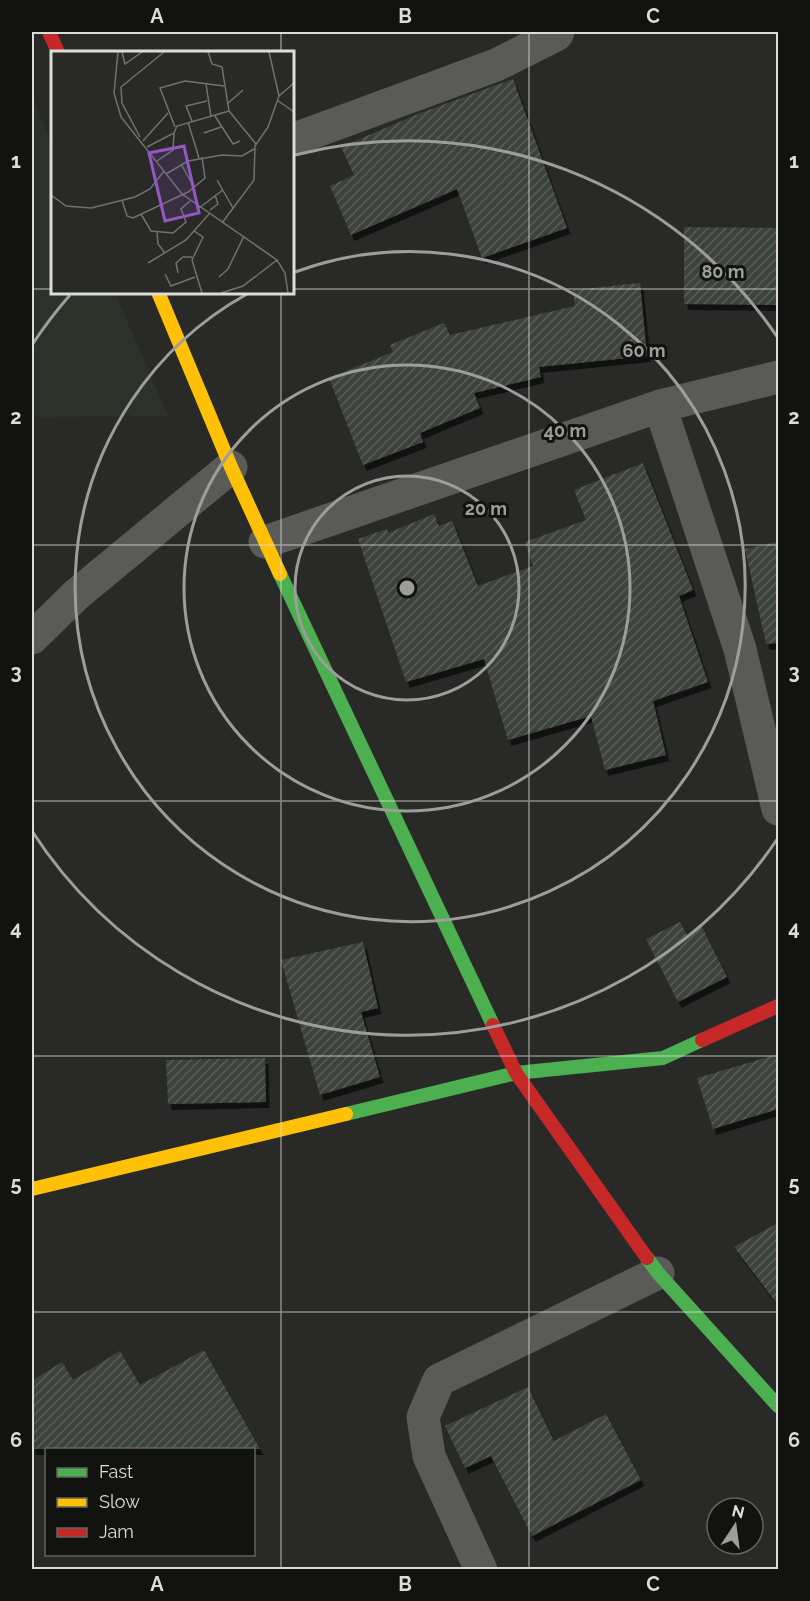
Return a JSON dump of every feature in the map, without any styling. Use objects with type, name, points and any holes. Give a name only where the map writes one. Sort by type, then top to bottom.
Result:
[{"type":"street","points":[[49,32],[58,51]]},
{"type":"street","points":[[294,139],[496,65],[558,32]]},
{"type":"street","points":[[159,294],[265,542],[516,1072],[658,1273],[778,1406]]},
{"type":"street","points":[[265,542],[660,406],[778,377]]},
{"type":"street","points":[[660,406],[740,649],[778,808]]},
{"type":"street","points":[[32,638],[76,596],[231,467]]},
{"type":"street","points":[[32,1189],[516,1072],[663,1058],[778,1006]]},
{"type":"street","points":[[481,1569],[429,1456],[423,1417],[440,1380],[658,1273]]},
{"type":"shaded area","points":[[32,96],[51,143],[51,294],[115,294],[168,416],[32,417]]},
{"type":"building","points":[[513,79],[567,228],[482,258],[457,189],[351,235],[330,186],[354,175],[341,147],[418,114]]},
{"type":"building","points":[[684,227],[778,228],[778,305],[684,304]]},
{"type":"building","points":[[640,283],[647,356],[539,367],[541,377],[474,393],[480,408],[420,433],[423,442],[363,465],[329,378],[393,352],[390,345],[444,323],[450,335],[575,306],[573,290]]},
{"type":"building","points":[[643,463],[693,590],[679,596],[708,682],[653,701],[666,755],[605,770],[591,716],[508,740],[484,659],[406,682],[358,539],[387,529],[388,533],[434,514],[439,526],[452,521],[478,586],[533,566],[525,542],[586,520],[574,490]]},
{"type":"building","points":[[778,542],[778,643],[766,644],[745,549]]},
{"type":"building","points":[[680,922],[687,935],[702,927],[727,977],[678,1002],[646,939]]},
{"type":"building","points":[[363,942],[378,1008],[361,1012],[380,1077],[320,1095],[281,960]]},
{"type":"building","points":[[778,1054],[778,1109],[713,1129],[697,1078]]},
{"type":"building","points":[[265,1058],[266,1102],[168,1104],[166,1060]]},
{"type":"building","points":[[778,1223],[778,1305],[734,1247]]},
{"type":"building","points":[[204,1350],[260,1449],[32,1449],[32,1381],[62,1362],[73,1380],[120,1351],[140,1385]]},
{"type":"building","points":[[528,1387],[554,1441],[606,1414],[641,1480],[532,1536],[491,1456],[465,1468],[445,1426]]},
{"type":"traffic: fast","points":[[280,574],[493,1025]]},
{"type":"traffic: fast","points":[[346,1114],[516,1073],[663,1058],[702,1040]]},
{"type":"traffic: fast","points":[[647,1258],[778,1406]]},
{"type":"traffic: slow","points":[[159,294],[231,467],[280,574]]},
{"type":"traffic: slow","points":[[32,1189],[346,1114]]},
{"type":"traffic: jam","points":[[49,32],[58,51]]},
{"type":"traffic: jam","points":[[702,1040],[778,1006]]},
{"type":"traffic: jam","points":[[493,1025],[516,1073],[647,1258]]}]
